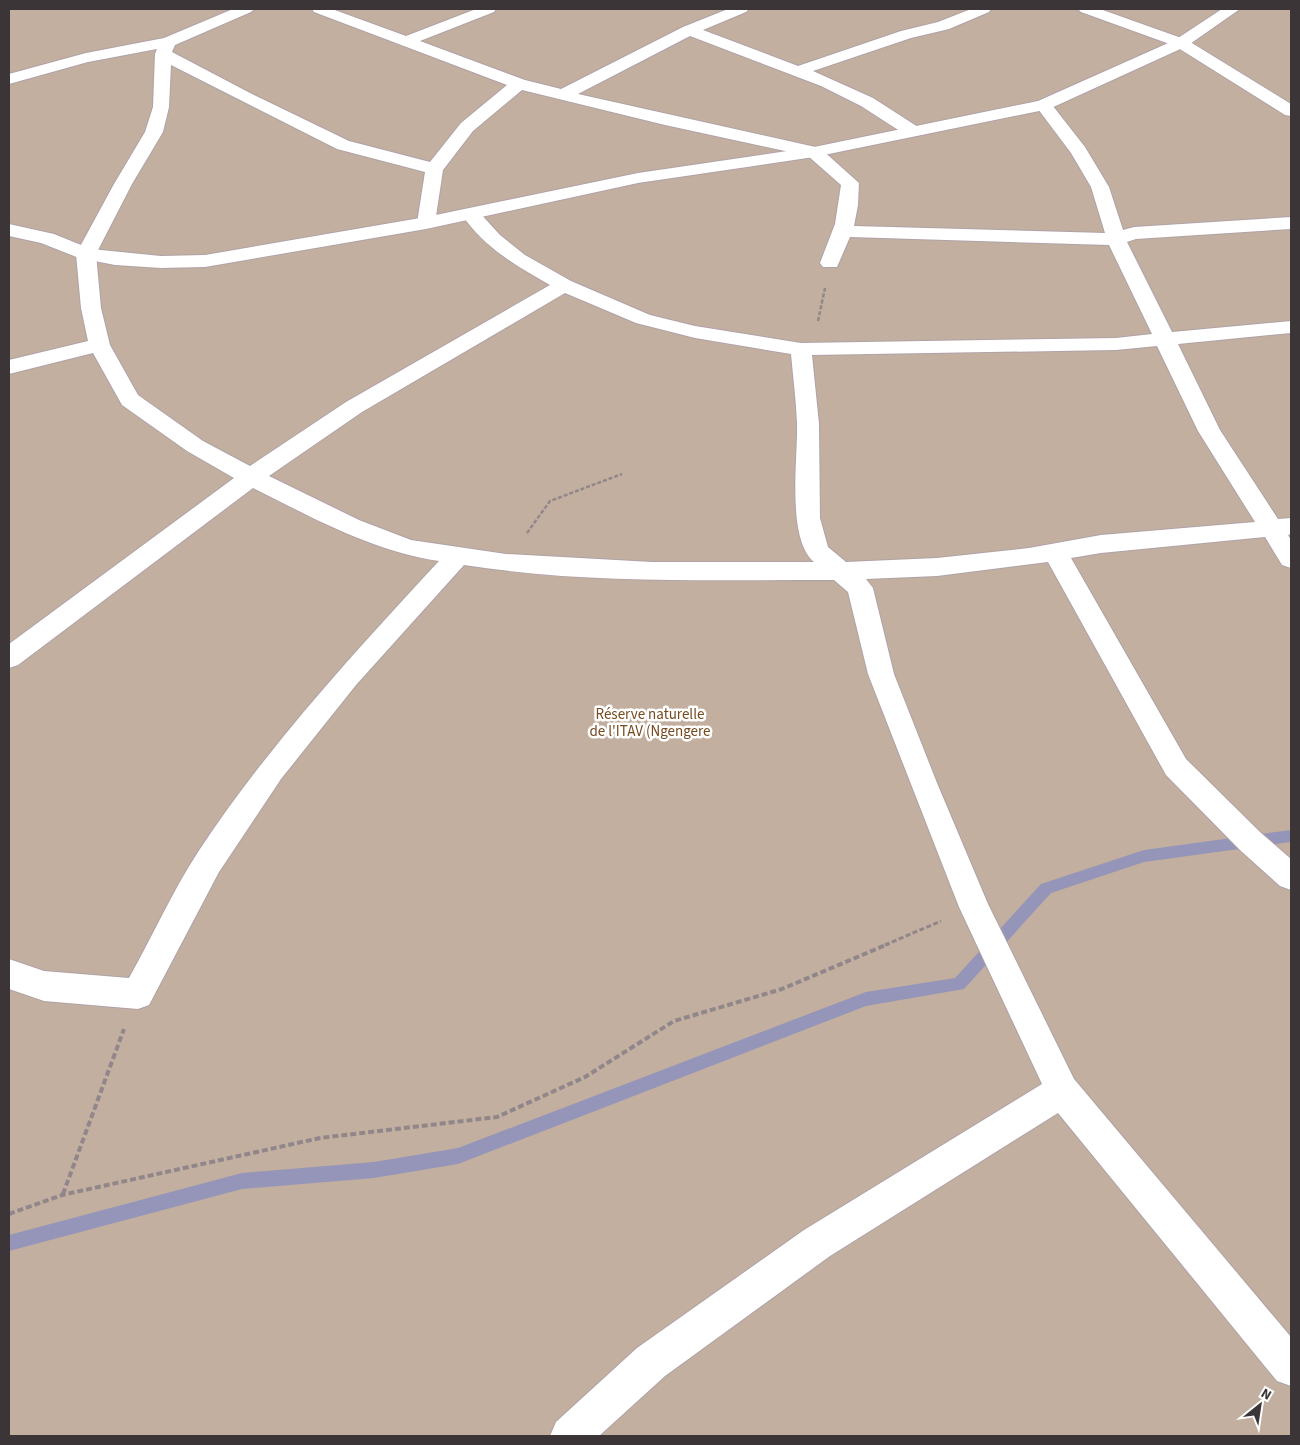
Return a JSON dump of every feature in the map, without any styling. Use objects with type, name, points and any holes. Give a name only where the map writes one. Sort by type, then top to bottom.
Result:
[{"type":"street","points":[[9,80],[86,58],[165,48],[246,9]]},
{"type":"street","points":[[319,9],[519,84],[561,96],[814,152],[850,183],[851,203],[843,231],[830,263]]},
{"type":"street","points":[[407,41],[489,9]]},
{"type":"street","points":[[798,71],[907,34],[943,26],[984,9]]},
{"type":"street","points":[[1086,9],[1181,44],[1291,112]]},
{"type":"street","points":[[9,230],[47,238],[86,254],[116,259],[161,262],[204,261],[471,215],[638,178],[814,152],[1043,105],[1181,44],[1232,9]]},
{"type":"street","points":[[561,96],[727,11]]},
{"type":"street","points":[[689,30],[798,71],[867,102],[912,131]]},
{"type":"street","points":[[165,48],[244,97],[343,145],[434,169]]},
{"type":"street","points":[[165,48],[160,107],[154,132],[123,184],[86,254],[91,308],[99,345],[130,400],[195,446],[251,477],[350,526],[408,548],[506,562],[652,571],[840,571],[937,567],[1055,552],[1101,544],[1282,527]]},
{"type":"street","points":[[426,223],[434,169],[467,127],[519,84]]},
{"type":"street","points":[[1043,105],[1079,151],[1100,187],[1116,239],[1209,430],[1282,527],[1291,559]]},
{"type":"street","points":[[471,215],[493,239],[518,259],[564,286],[643,319],[695,332],[801,349],[975,348],[1116,344],[1291,327]]},
{"type":"street","points":[[843,231],[1116,239],[1134,233],[1291,223]]},
{"type":"street","points":[[9,658],[251,477],[354,407],[564,286]]},
{"type":"street","points":[[9,367],[99,345]]},
{"type":"street","points":[[801,349],[808,424],[808,518],[817,551],[860,588],[881,674],[974,907],[1018,995],[1062,1091],[1291,1367]]},
{"type":"street","points":[[1055,552],[1176,767],[1252,842],[1291,877]]},
{"type":"street","points":[[9,974],[44,986],[138,994],[208,863],[271,771],[347,678],[459,555]]},
{"type":"street","points":[[570,1436],[651,1362],[817,1243],[1062,1091]]},
{"type":"path","points":[[801,349],[816,329],[830,263]]},
{"type":"path","points":[[506,562],[550,501],[622,474]]},
{"type":"path","points":[[9,1214],[62,1195],[320,1138],[497,1117],[585,1077],[674,1021],[782,989],[974,907]]},
{"type":"path","points":[[62,1195],[138,994]]},
{"type":"green space","name":"Réserve naturelle de l'ITAV (Ngengere","points":[[9,9],[1291,9],[1291,1436],[9,1436]]},
{"type":"waterway","points":[[9,1243],[242,1181],[374,1170],[458,1156],[866,999],[959,984],[1046,888],[1144,856],[1291,836]]}]
